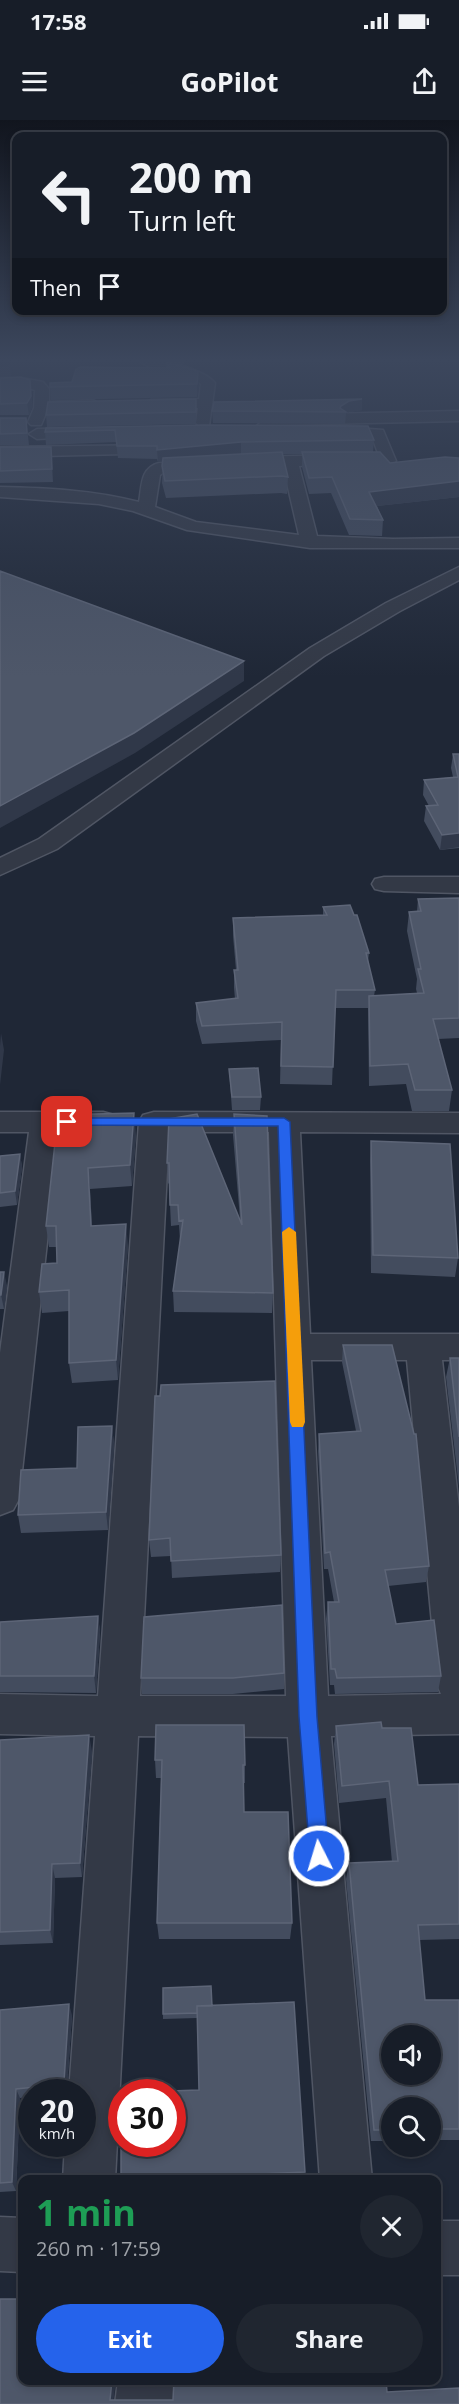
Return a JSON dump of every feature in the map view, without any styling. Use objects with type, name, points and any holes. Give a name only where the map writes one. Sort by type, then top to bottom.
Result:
[{"type":"street","points":[[146,511],[154,470],[213,465]]},
{"type":"street","points":[[291,465],[310,543]]},
{"type":"street","points":[[69,479],[78,496]]},
{"type":"street","points":[[0,492],[78,496],[133,505],[170,522],[192,527],[310,543],[380,546],[459,543]]},
{"type":"street","points":[[0,868],[48,844],[317,652],[393,607],[459,573]]},
{"type":"street","points":[[384,884],[459,885]]},
{"type":"street","points":[[0,1122],[459,1123]]},
{"type":"street","points":[[0,1499],[45,1122]]},
{"type":"street","points":[[89,2175],[154,1122]]},
{"type":"street","points":[[284,1122],[308,1717],[346,2175]]},
{"type":"street","points":[[294,1347],[441,1347],[459,1687]]},
{"type":"street","points":[[0,1714],[118,1717],[459,1714]]},
{"type":"street","points":[[0,2244],[18,2245]]},
{"type":"street","points":[[441,2248],[459,2248]]},
{"type":"street","points":[[144,2404],[146,2385]]},
{"type":"building","points":[[0,465],[52,465],[52,469],[0,471]]},
{"type":"building","points":[[285,465],[288,477],[165,481],[162,466]]},
{"type":"building","points":[[305,465],[459,465],[459,481],[369,492],[383,520],[350,519],[332,477],[309,478]]},
{"type":"building","points":[[0,571],[244,661],[134,733],[0,806]]},
{"type":"building","points":[[453,754],[459,754],[459,833],[442,835],[426,806],[438,805],[424,780],[458,777]]},
{"type":"building","points":[[459,898],[459,1018],[433,1019],[452,1090],[415,1090],[408,1064],[370,1066],[369,996],[424,993],[409,912],[421,911],[418,899]]},
{"type":"building","points":[[350,905],[354,915],[357,915],[369,953],[366,953],[375,990],[336,990],[333,1067],[281,1066],[282,1022],[202,1026],[196,1003],[238,998],[234,970],[238,970],[233,918],[327,915],[323,907]]},
{"type":"building","points":[[258,1068],[261,1097],[232,1097],[229,1069]]},
{"type":"building","points":[[134,1113],[130,1165],[88,1168],[91,1226],[126,1224],[116,1360],[69,1363],[69,1290],[39,1292],[42,1264],[57,1263],[56,1226],[46,1226],[58,1115]]},
{"type":"building","points":[[197,1114],[242,1225],[234,1114],[267,1116],[273,1293],[173,1291],[183,1220],[179,1221],[178,1205],[170,1205],[169,1163],[167,1163],[169,1119]]},
{"type":"building","points":[[371,1141],[450,1144],[458,1258],[373,1255]]},
{"type":"building","points":[[20,1154],[15,1191],[0,1193],[0,1156]]},
{"type":"building","points":[[0,1272],[4,1272],[1,1295],[0,1295]]},
{"type":"building","points":[[343,1345],[392,1345],[414,1434],[416,1434],[429,1566],[385,1570],[396,1624],[434,1620],[441,1676],[337,1678],[335,1669],[331,1669],[328,1602],[339,1602],[330,1552],[325,1553],[319,1434],[361,1431]]},
{"type":"building","points":[[450,1358],[459,1358],[459,1437]]},
{"type":"building","points":[[275,1381],[281,1555],[171,1561],[170,1538],[149,1540],[155,1396],[160,1396],[161,1385]]},
{"type":"building","points":[[112,1426],[106,1512],[18,1515],[21,1470],[77,1468],[78,1427]]},
{"type":"building","points":[[282,1605],[284,1673],[233,1678],[141,1678],[144,1617]]},
{"type":"building","points":[[98,1616],[94,1676],[0,1676],[0,1622]]},
{"type":"building","points":[[381,1722],[382,1728],[411,1728],[418,1785],[459,1784],[459,1924],[418,1925],[425,2000],[459,2000],[459,2129],[441,2129],[441,2097],[381,2097],[381,2130],[374,2130],[349,1863],[398,1861],[389,1781],[342,1786],[336,1726]]},
{"type":"building","points":[[156,1725],[244,1725],[244,1812],[288,1812],[292,1923],[157,1923],[162,1760],[155,1760]]},
{"type":"building","points":[[89,1735],[80,1863],[52,1864],[50,1930],[0,1932],[0,1740]]},
{"type":"building","points":[[211,1986],[212,2006],[197,2006],[197,2013],[163,2014],[163,1988]]},
{"type":"building","points":[[294,2002],[305,2172],[236,2175],[121,2175],[121,2157],[186,2157],[186,2090],[199,2090],[197,2006]]},
{"type":"building","points":[[69,2004],[64,2079],[18,2079],[12,2182],[0,2183],[0,2010]]},
{"type":"building","points":[[0,2299],[18,2299],[18,2385],[112,2385],[110,2400],[173,2400],[174,2385],[386,2385],[387,2392],[459,2388],[459,2404],[0,2404]]},
{"type":"slow traffic","points":[[289,1232],[297,1422]]},
{"type":"route","points":[[67,1122],[284,1122],[308,1717],[319,1856]]}]
